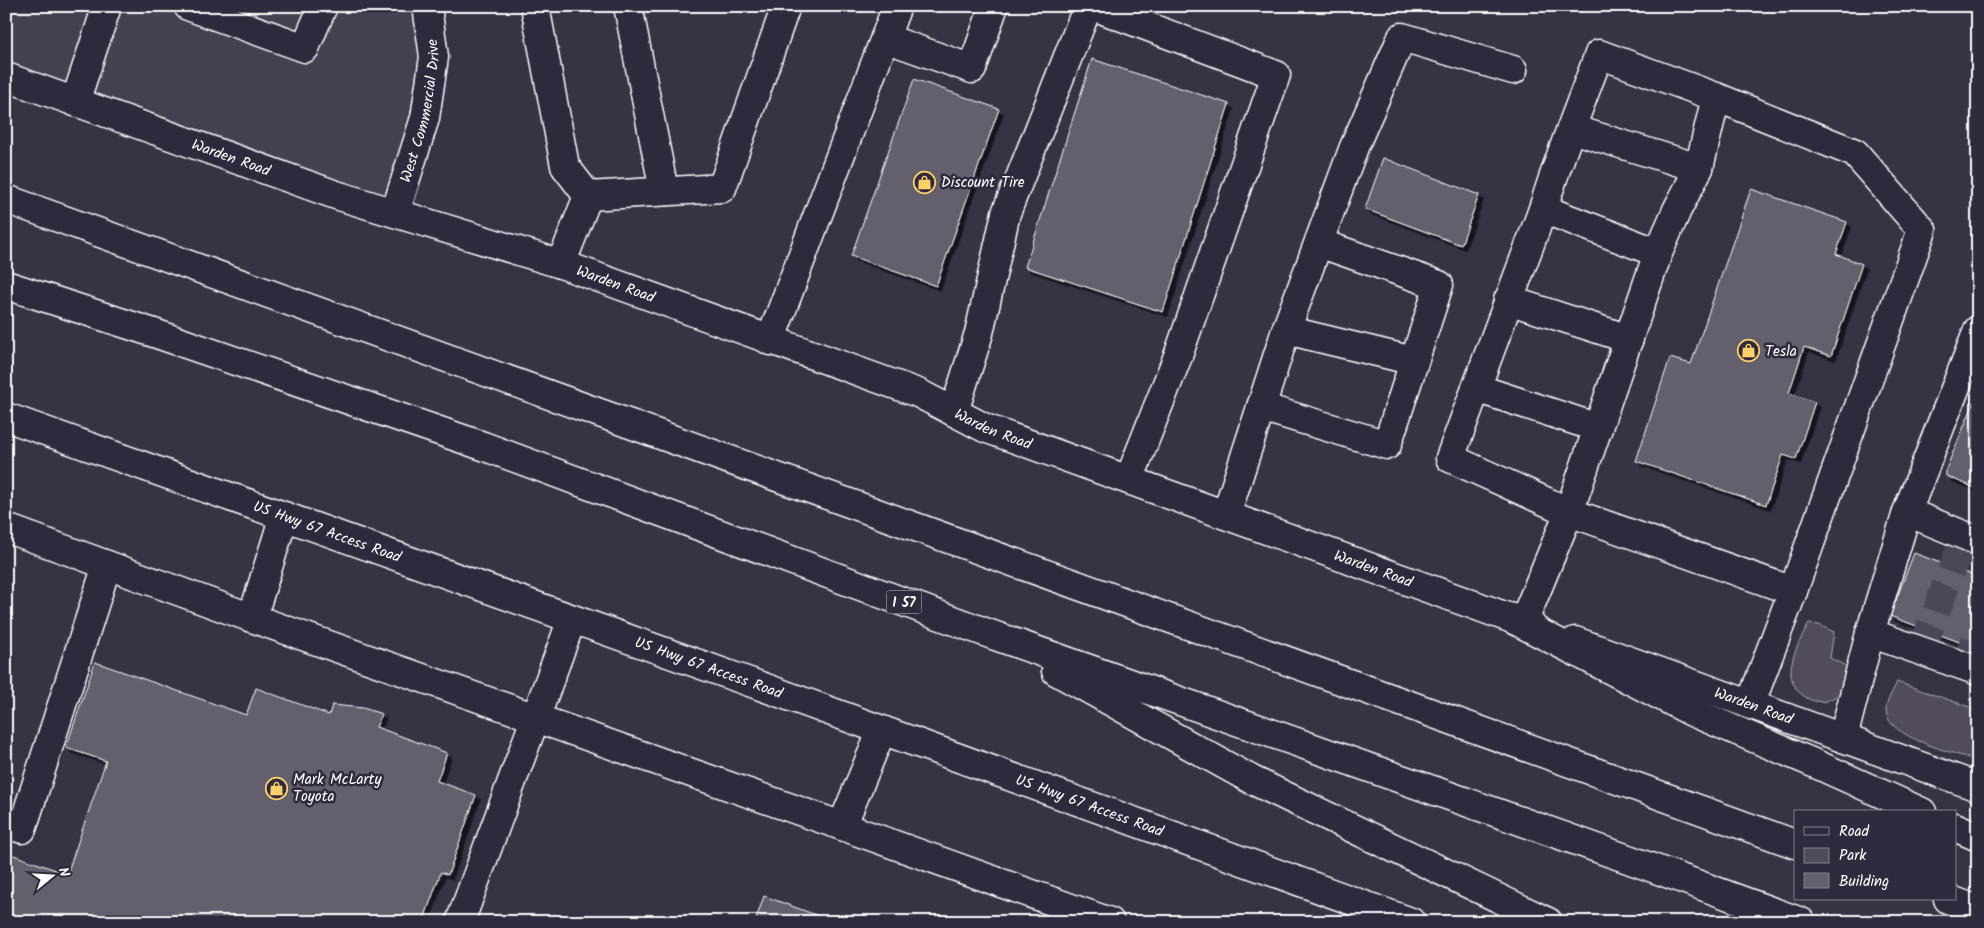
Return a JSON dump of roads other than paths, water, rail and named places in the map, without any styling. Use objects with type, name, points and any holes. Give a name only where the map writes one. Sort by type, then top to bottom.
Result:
[{"type":"main road","points":[[75,102],[107,6]]},
{"type":"main road","points":[[188,6],[305,48],[323,6]]},
{"type":"main road","name":"West Commercial Drive","points":[[396,213],[425,118],[434,57],[427,6]]},
{"type":"main road","points":[[535,6],[565,166],[588,196]]},
{"type":"main road","points":[[628,6],[664,191]]},
{"type":"main road","points":[[588,196],[722,188],[786,6]]},
{"type":"main road","points":[[770,341],[896,6]]},
{"type":"main road","points":[[884,38],[972,69],[994,6]]},
{"type":"main road","points":[[954,412],[979,334],[1006,213],[1088,6]]},
{"type":"main road","points":[[1093,6],[1276,76],[1178,356],[1129,480]]},
{"type":"main road","points":[[1226,515],[1286,330],[1354,147],[1402,37],[1513,70]]},
{"type":"main road","points":[[1750,705],[1793,591],[1922,230],[1854,153],[1716,97],[1599,54],[1450,458],[1569,512],[1793,591]]},
{"type":"main road","name":"Warden Road","points":[[6,77],[336,196],[561,264],[918,393],[985,428],[1978,787]]},
{"type":"main road","points":[[1716,97],[1699,168],[1677,210],[1658,253],[1569,512],[1516,620],[1692,712],[1818,765],[1918,810]]},
{"type":"main road","points":[[1572,129],[1699,168]]},
{"type":"main road","points":[[561,264],[588,196]]},
{"type":"main road","points":[[6,199],[1794,844]]},
{"type":"main road","points":[[1542,209],[1658,253]]},
{"type":"main road","points":[[1261,407],[1387,445],[1439,285],[1319,243]]},
{"type":"main road","name":"I 57","points":[[6,285],[483,446],[990,634],[1628,858],[1801,922]]},
{"type":"main road","points":[[1508,300],[1629,339]]},
{"type":"main road","points":[[1286,330],[1414,361]]},
{"type":"main road","points":[[1843,738],[1870,633],[1907,512],[1978,330]]},
{"type":"main road","points":[[1476,388],[1598,428]]},
{"type":"main road","name":"US Hwy 67 Access Road","points":[[6,417],[882,730],[1411,922]]},
{"type":"main road","points":[[1907,512],[1978,541]]},
{"type":"main road","points":[[252,618],[284,516]]},
{"type":"main road","points":[[6,528],[252,618],[1110,922]]},
{"type":"main road","points":[[6,824],[22,829],[107,565]]},
{"type":"main road","points":[[460,922],[572,619]]},
{"type":"main road","points":[[1870,633],[1978,671]]},
{"type":"main road","points":[[990,634],[1252,780],[1548,922]]},
{"type":"main road","points":[[842,826],[882,730]]},
{"type":"main road","points":[[1956,827],[1978,837]]},
{"type":"main road","points":[[1951,900],[1978,910]]},
{"type":"tunnel","points":[[1921,651],[1965,536]]},
{"type":"tunnel","points":[[1965,667],[1978,631]]},
{"type":"place","name":"Discount Tire","points":[[925,182]]},
{"type":"place","name":"Tesla","points":[[1749,351]]},
{"type":"place","name":"Mark McLarty Toyota","points":[[277,788]]}]
